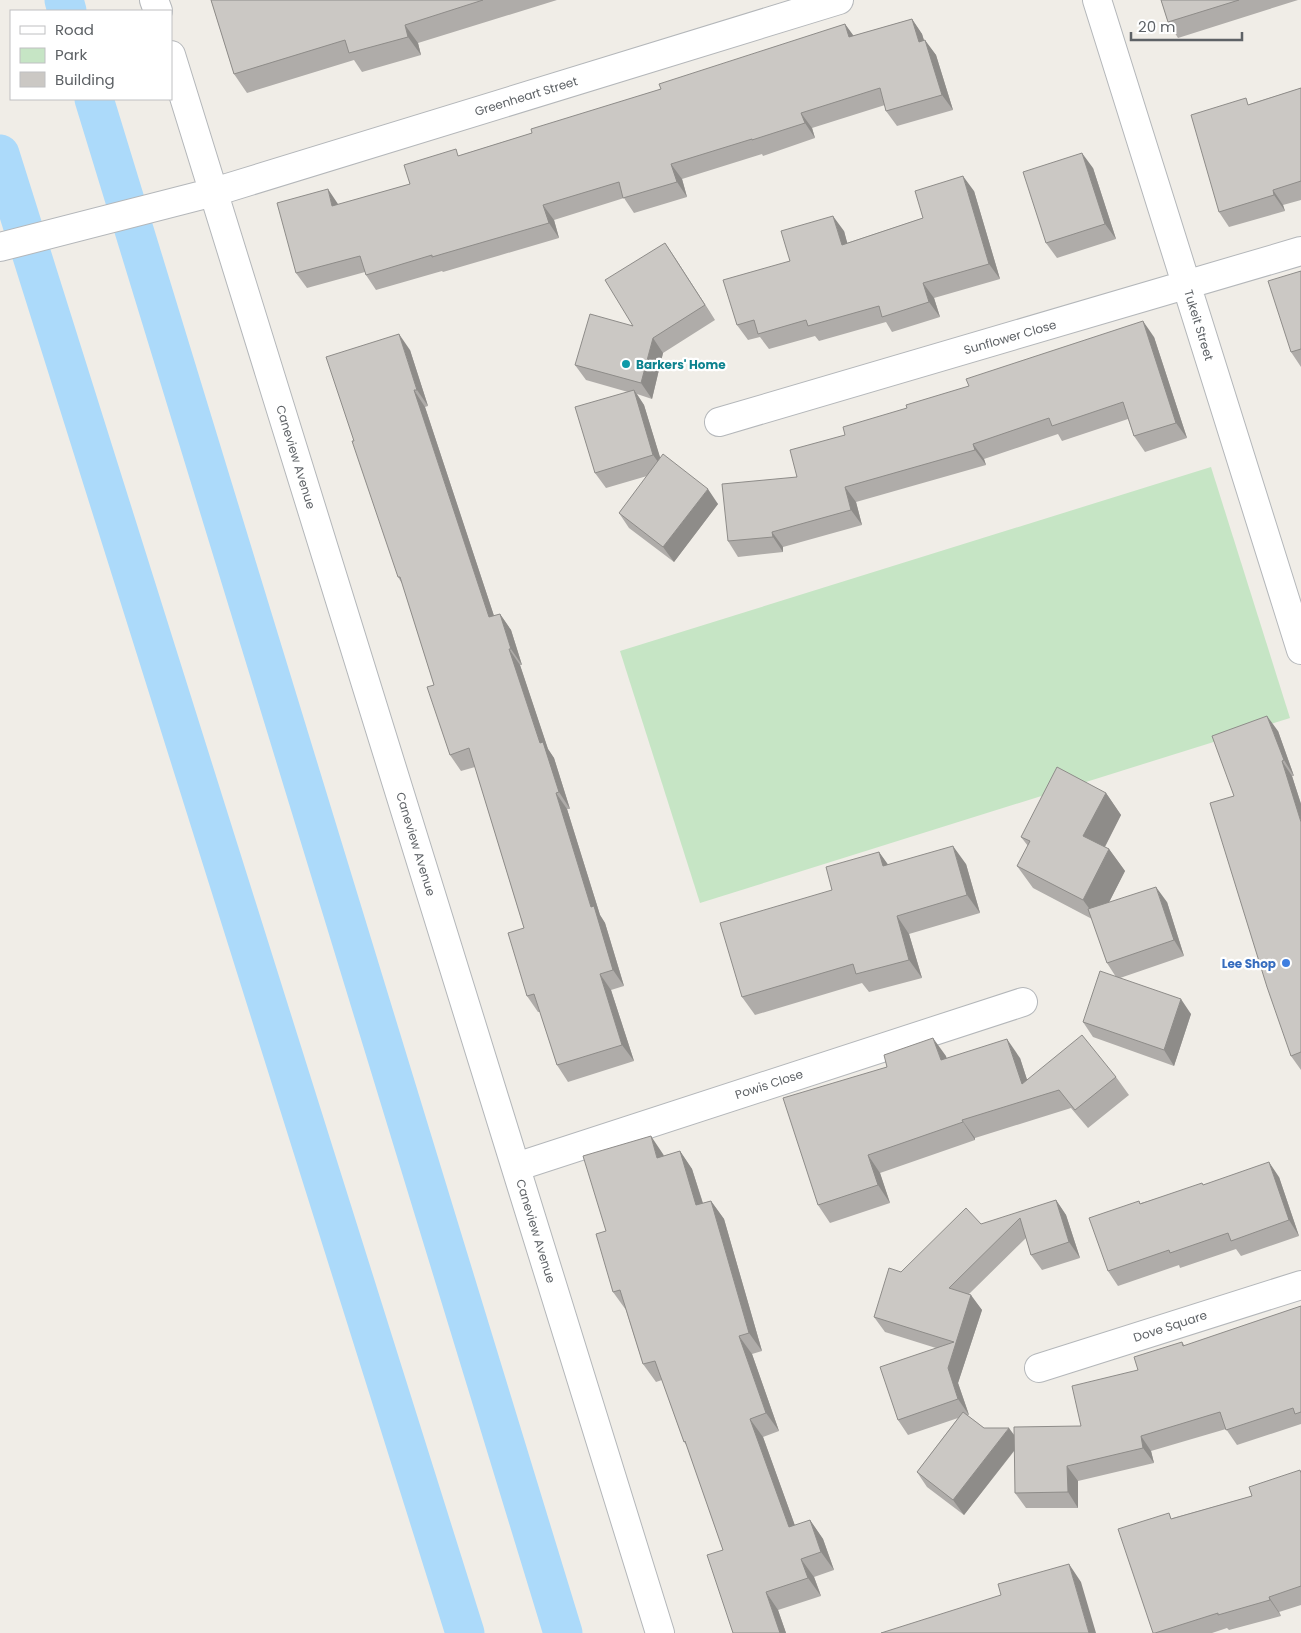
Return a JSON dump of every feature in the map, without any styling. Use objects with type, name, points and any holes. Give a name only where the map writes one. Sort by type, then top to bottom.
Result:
[{"type":"street","name":"Greenheart Street","points":[[4,246],[214,192],[839,0]]},
{"type":"street","name":"Tukeit Street","points":[[1097,0],[1301,650]]},
{"type":"street","name":"Caneview Avenue","points":[[172,58],[660,1633]]},
{"type":"street","name":"Sunflower Close","points":[[719,422],[1301,251]]},
{"type":"street","name":"Powis Close","points":[[516,1167],[1023,1002]]},
{"type":"street","name":"Dove Square","points":[[1039,1368],[1301,1285]]},
{"type":"green space","points":[[1211,467],[1290,718],[700,903],[620,651]]},
{"type":"building","points":[[211,0],[483,0],[405,25],[408,37],[349,53],[345,40],[234,74]]},
{"type":"building","points":[[1161,0],[1239,0],[1168,22]]},
{"type":"building","points":[[912,19],[919,42],[925,40],[942,95],[886,111],[880,88],[801,113],[805,123],[671,164],[677,182],[623,198],[619,182],[543,205],[549,223],[366,275],[360,256],[296,273],[277,203],[328,189],[332,206],[410,184],[404,165],[456,149],[458,156],[532,133],[531,129],[661,89],[659,84],[845,24],[849,37]]},
{"type":"building","points":[[1301,88],[1301,181],[1273,190],[1274,195],[1219,212],[1191,115],[1246,98],[1248,105]]},
{"type":"building","points":[[1082,153],[1105,224],[1046,243],[1023,172]]},
{"type":"building","points":[[963,176],[989,264],[923,283],[929,302],[882,317],[879,306],[808,326],[806,320],[758,334],[754,320],[737,325],[723,280],[790,261],[781,231],[833,216],[842,245],[923,218],[915,191]]},
{"type":"building","points":[[665,243],[705,305],[653,338],[641,383],[575,365],[590,314],[633,326],[605,280]]},
{"type":"building","points":[[1301,271],[1301,349],[1291,352],[1268,281]]},
{"type":"building","points":[[1143,321],[1176,423],[1134,436],[1123,402],[1052,426],[1049,418],[973,444],[975,450],[845,487],[851,510],[772,532],[773,537],[728,541],[722,484],[797,477],[790,450],[845,435],[843,427],[907,408],[906,405],[969,386],[966,379]]},
{"type":"building","points":[[399,334],[417,390],[414,390],[489,617],[500,614],[511,649],[509,649],[540,743],[543,742],[559,792],[556,793],[591,907],[594,906],[613,970],[600,974],[622,1045],[557,1065],[534,994],[527,996],[508,933],[524,928],[469,748],[450,755],[427,687],[434,685],[400,577],[398,577],[352,441],[354,441],[326,357]]},
{"type":"building","points":[[634,390],[653,455],[595,473],[575,407]]},
{"type":"building","points":[[663,454],[708,489],[663,547],[619,513]]},
{"type":"building","points":[[1267,716],[1284,760],[1282,761],[1301,822],[1301,1052],[1291,1056],[1267,987],[1210,803],[1234,796],[1212,736]]},
{"type":"building","points":[[1057,767],[1106,793],[1083,836],[1109,849],[1083,900],[1017,866],[1030,841],[1021,837]]},
{"type":"building","points":[[953,846],[967,895],[897,916],[909,960],[856,974],[853,964],[742,997],[720,923],[832,890],[826,867],[879,852],[883,866]]},
{"type":"building","points":[[1156,887],[1174,940],[1107,963],[1088,909]]},
{"type":"building","points":[[1100,971],[1181,999],[1164,1050],[1083,1022]]},
{"type":"building","points":[[1082,1035],[1116,1077],[1075,1110],[1059,1090],[962,1120],[963,1122],[868,1155],[878,1185],[818,1205],[783,1098],[887,1067],[884,1055],[933,1038],[941,1060],[1007,1039],[1022,1084]]},
{"type":"building","points":[[651,1136],[657,1158],[680,1151],[696,1205],[711,1201],[749,1333],[739,1336],[766,1413],[750,1419],[789,1527],[810,1520],[821,1552],[801,1559],[808,1578],[766,1592],[780,1633],[733,1633],[707,1555],[723,1550],[655,1361],[643,1364],[620,1290],[613,1292],[596,1234],[606,1231],[583,1156]]},
{"type":"building","points":[[1269,1162],[1289,1220],[1231,1241],[1228,1233],[1170,1253],[1169,1250],[1108,1271],[1089,1218],[1139,1201],[1140,1204],[1202,1183],[1203,1185]]},
{"type":"building","points":[[1056,1200],[1069,1242],[1031,1255],[1020,1218],[949,1288],[971,1295],[948,1368],[958,1399],[898,1420],[880,1367],[954,1342],[874,1317],[889,1268],[901,1272],[966,1208],[981,1224]]},
{"type":"building","points":[[1301,1306],[1301,1412],[1295,1414],[1293,1408],[1226,1430],[1220,1412],[1141,1436],[1143,1448],[1067,1466],[1068,1492],[1015,1493],[1014,1427],[1081,1426],[1072,1386],[1138,1370],[1134,1357],[1182,1342],[1183,1346]]},
{"type":"building","points":[[963,1412],[984,1428],[1009,1428],[953,1500],[917,1472]]},
{"type":"building","points":[[1300,1470],[1301,1586],[1269,1597],[1270,1600],[1218,1615],[1218,1613],[1153,1633],[1118,1529],[1169,1513],[1171,1519],[1252,1496],[1249,1487]]},
{"type":"building","points":[[1069,1564],[1089,1633],[881,1633],[1001,1595],[998,1584]]},
{"type":"waterway","points":[[64,0],[67,10]]},
{"type":"waterway","points":[[94,100],[563,1633]]},
{"type":"waterway","points":[[0,154],[465,1633]]},
{"type":"place","name":"Barkers' Home","points":[[626,364]]},
{"type":"place","name":"Lee Shop","points":[[1286,963]]}]
